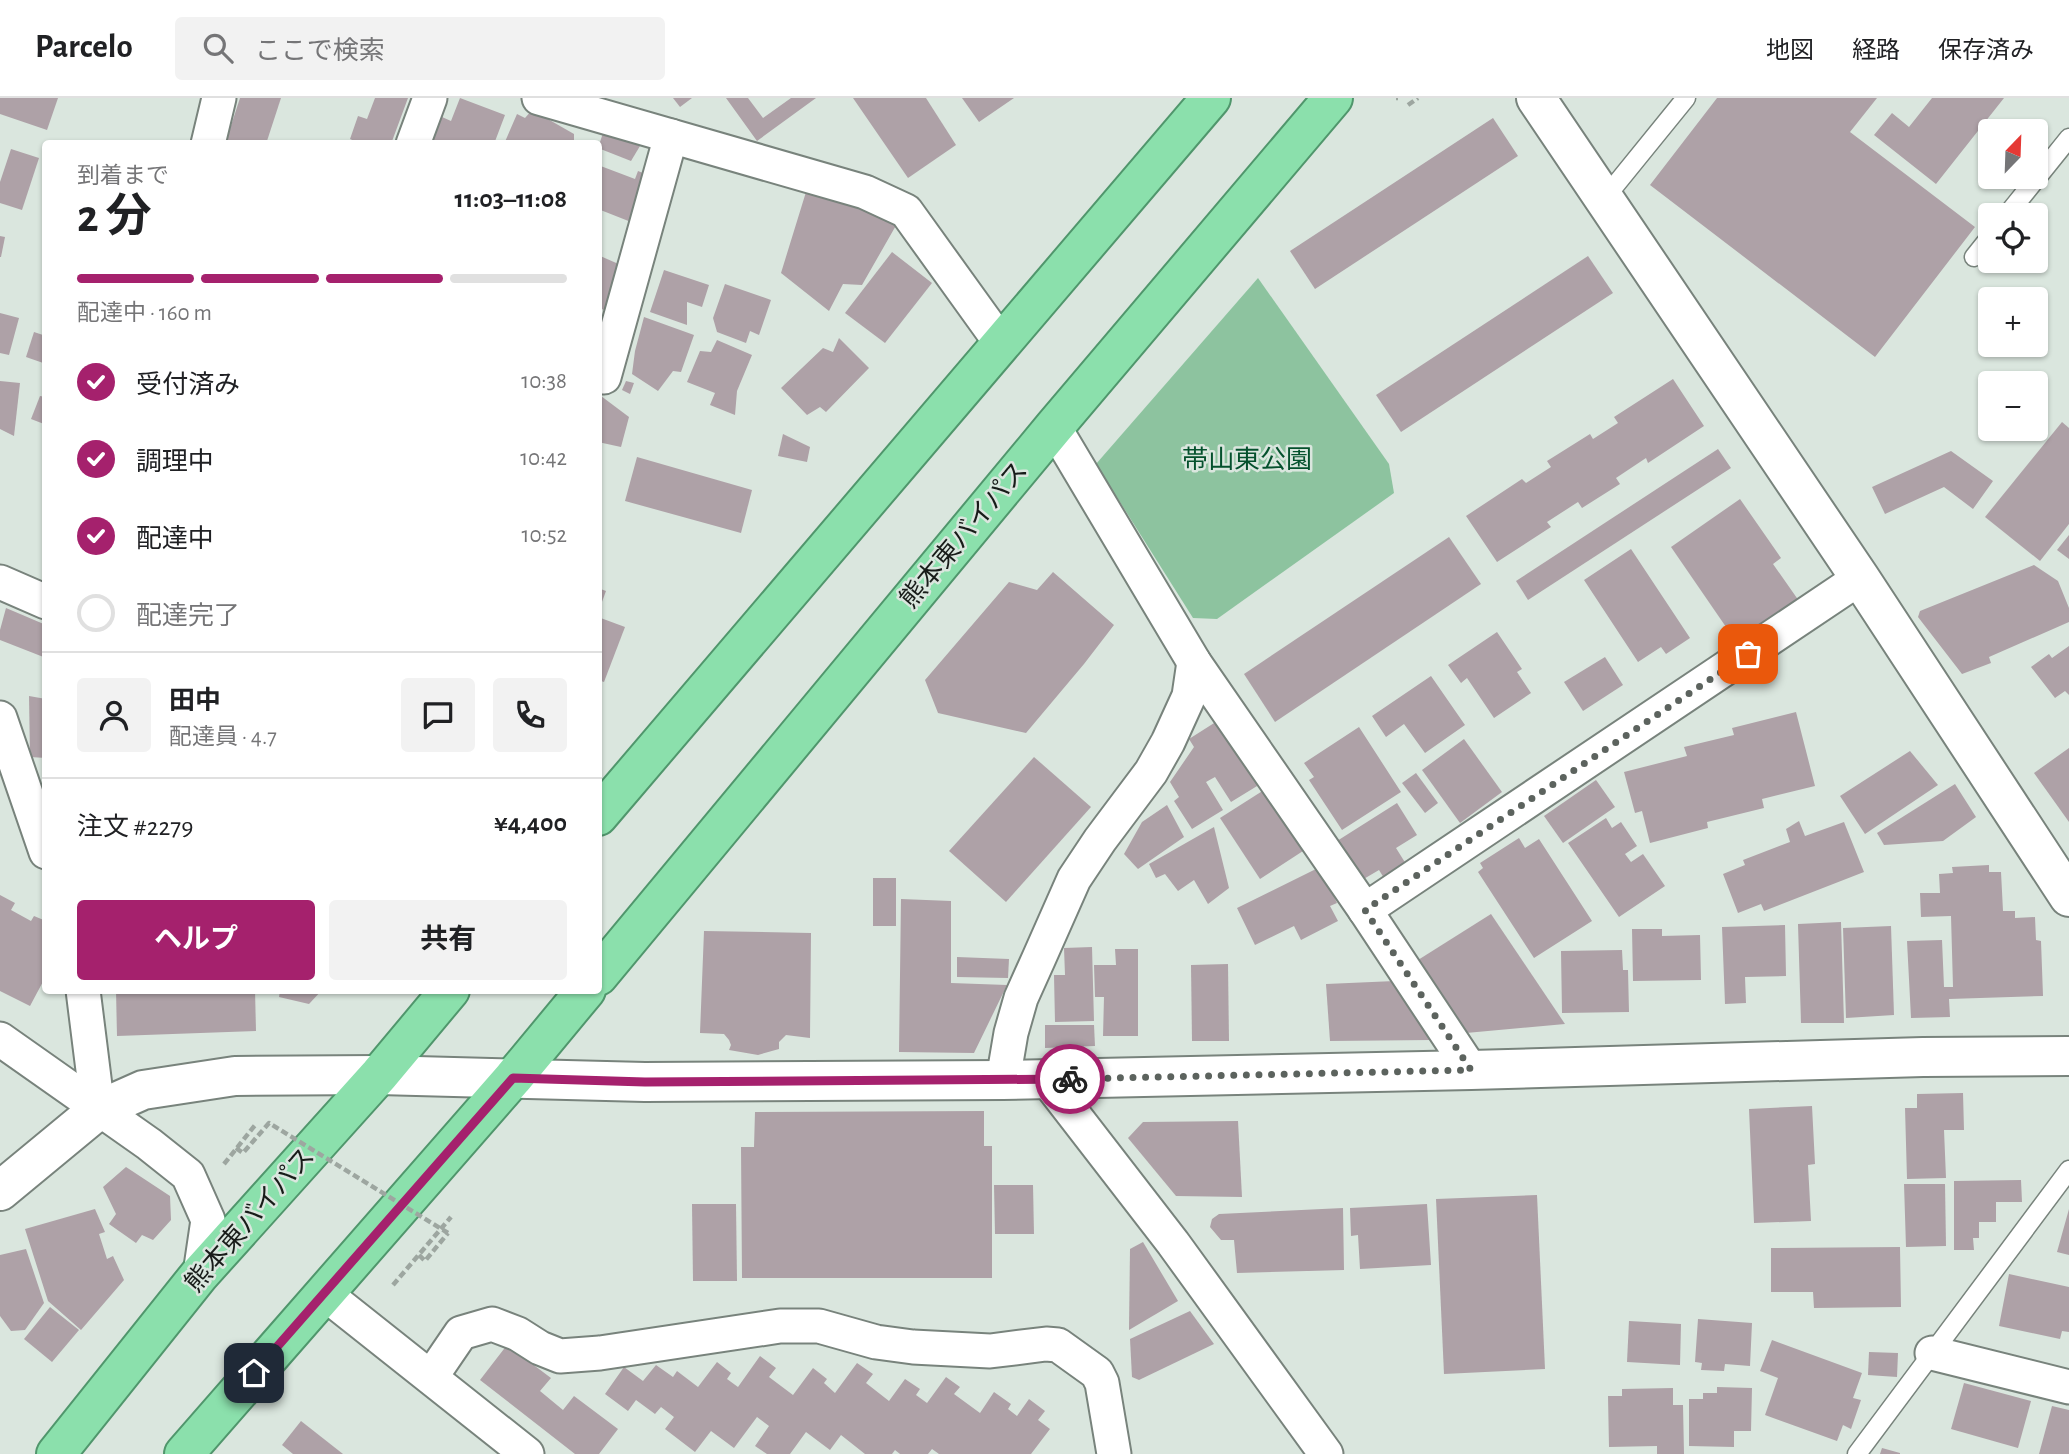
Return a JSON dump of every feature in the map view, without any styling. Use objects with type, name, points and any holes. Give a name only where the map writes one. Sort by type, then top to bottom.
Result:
[{"type":"highway","points":[[602,811],[1211,98]]},
{"type":"highway","name":"熊本東バイパス","points":[[602,971],[1054,426],[1333,98]]},
{"type":"highway","name":"熊本東バイパス","points":[[56,1454],[200,1274],[379,1075],[447,994]]},
{"type":"highway","points":[[184,1454],[513,1078],[583,994]]},
{"type":"street","points":[[209,140],[219,98]]},
{"type":"street","points":[[414,140],[430,98]]},
{"type":"street","points":[[539,98],[864,191],[906,211],[1001,343]]},
{"type":"street","points":[[1536,98],[1860,578],[2069,897]]},
{"type":"street","points":[[602,377],[671,136]]},
{"type":"street","points":[[1054,426],[1194,662],[1365,910],[1471,1070]]},
{"type":"street","points":[[1365,910],[1860,578]]},
{"type":"street","points":[[0,582],[42,600]]},
{"type":"street","points":[[1003,1080],[1010,1034],[1021,998],[1074,879],[1151,772],[1181,718],[1189,696],[1194,662]]},
{"type":"street","points":[[0,718],[42,840]]},
{"type":"street","points":[[84,994],[98,1110]]},
{"type":"street","points":[[0,1039],[149,1144],[188,1175],[208,1220],[200,1274]]},
{"type":"street","points":[[0,1191],[98,1110],[143,1090],[235,1076],[379,1075],[645,1082],[1047,1080],[1923,1057],[2069,1056]]},
{"type":"street","points":[[1047,1080],[1172,1243],[1326,1454]]},
{"type":"street","points":[[324,1293],[527,1454]]},
{"type":"street","points":[[431,1377],[461,1333],[492,1324],[560,1356],[600,1353],[780,1326],[818,1326],[876,1342],[926,1348],[990,1351],[1058,1345],[1097,1373],[1102,1382],[1114,1454]]},
{"type":"street","points":[[1932,1353],[2069,1387]]},
{"type":"lane","points":[[1604,199],[1686,98]]},
{"type":"lane","points":[[2017,203],[2069,138]]},
{"type":"lane","points":[[1973,257],[1978,251]]},
{"type":"lane","points":[[1857,1454],[2069,1170]]},
{"type":"path","points":[[1408,105],[1418,98]]},
{"type":"path","points":[[236,1148],[243,1153],[269,1123],[449,1233],[425,1261],[419,1255]]},
{"type":"path","points":[[217,1172],[256,1124]]},
{"type":"path","points":[[393,1285],[451,1217]]},
{"type":"green space","name":"帯山東公園","points":[[1258,278],[1389,464],[1394,493],[1217,619],[1193,618],[1096,464]]},
{"type":"building","points":[[0,98],[58,98],[47,130],[0,114]]},
{"type":"building","points":[[240,98],[281,98],[267,140],[226,140]]},
{"type":"building","points":[[375,98],[408,98],[392,140],[350,139],[358,116],[367,119]]},
{"type":"building","points":[[460,98],[505,115],[496,140],[433,140],[442,117],[451,121]]},
{"type":"building","points":[[673,98],[692,98],[680,107]]},
{"type":"building","points":[[726,98],[748,98],[763,118],[791,98],[816,98],[757,141]]},
{"type":"building","points":[[853,98],[926,98],[956,145],[908,178]]},
{"type":"building","points":[[962,98],[1014,98],[979,122]]},
{"type":"building","points":[[1717,98],[1877,98],[1850,132],[1975,227],[1875,357],[1650,185]]},
{"type":"building","points":[[1932,98],[2004,98],[1987,119],[1978,119],[1978,131],[1936,184],[1874,135],[1892,113],[1909,127]]},
{"type":"building","points":[[532,110],[574,134],[574,140],[506,140],[517,114],[525,118]]},
{"type":"building","points":[[1493,118],[1518,156],[1315,289],[1290,251]]},
{"type":"building","points":[[603,133],[640,146],[631,161],[602,150]]},
{"type":"building","points":[[11,149],[39,158],[22,210],[0,203],[0,182]]},
{"type":"building","points":[[602,167],[635,179],[638,171],[653,177],[631,222],[602,211]]},
{"type":"building","points":[[810,179],[898,222],[862,285],[843,284],[829,311],[781,273]]},
{"type":"building","points":[[0,236],[5,237],[1,257],[0,257]]},
{"type":"building","points":[[892,252],[932,283],[885,343],[845,313]]},
{"type":"building","points":[[1588,256],[1613,293],[1401,432],[1376,395]]},
{"type":"building","points":[[602,257],[623,266],[604,310],[602,309]]},
{"type":"building","points":[[664,270],[709,285],[702,307],[687,302],[687,325],[650,312]]},
{"type":"building","points":[[725,284],[771,300],[759,335],[750,331],[746,343],[717,332],[713,318]]},
{"type":"building","points":[[0,313],[19,318],[9,355],[0,353]]},
{"type":"building","points":[[644,317],[694,335],[681,372],[673,371],[658,391],[632,374]]},
{"type":"building","points":[[34,332],[42,335],[42,363],[26,357]]},
{"type":"building","points":[[839,338],[869,368],[826,412],[820,407],[807,415],[781,388],[823,348],[833,352]]},
{"type":"building","points":[[717,340],[752,355],[737,391],[735,415],[710,405],[715,393],[687,382],[700,351],[711,352]]},
{"type":"building","points":[[1673,379],[1704,426],[1648,463],[1646,458],[1616,478],[1620,484],[1582,508],[1578,502],[1547,522],[1551,527],[1497,562],[1466,516],[1522,479],[1526,483],[1551,467],[1547,461],[1590,434],[1593,439],[1618,423],[1614,417]]},
{"type":"building","points":[[0,381],[20,383],[14,436],[0,429]]},
{"type":"building","points":[[626,381],[634,383],[630,394],[622,390]]},
{"type":"building","points":[[40,396],[42,396],[42,423],[31,419]]},
{"type":"building","points":[[602,397],[629,417],[621,447],[602,443]]},
{"type":"building","points":[[2062,422],[2069,428],[2069,524],[2040,561],[1985,517]]},
{"type":"building","points":[[783,434],[810,447],[807,462],[778,456]]},
{"type":"building","points":[[1718,449],[1731,468],[1528,600],[1516,581]]},
{"type":"building","points":[[1951,451],[1993,481],[1973,509],[1944,487],[1885,514],[1872,487]]},
{"type":"building","points":[[637,457],[752,490],[741,533],[625,501]]},
{"type":"building","points":[[1740,499],[1781,558],[1773,564],[1799,601],[1737,643],[1671,547]]},
{"type":"building","points":[[2069,535],[2069,559],[2057,550]]},
{"type":"building","points":[[1449,537],[1481,584],[1275,722],[1244,674]]},
{"type":"building","points":[[1631,549],[1690,638],[1666,654],[1661,647],[1638,662],[1584,580]]},
{"type":"building","points":[[2034,565],[2058,581],[2069,608],[2069,622],[1989,657],[1991,663],[1962,674],[1918,617],[1920,611]]},
{"type":"building","points":[[1053,572],[1114,625],[1084,664],[1026,733],[938,713],[925,680],[1009,582],[1037,590]]},
{"type":"building","points":[[6,608],[42,623],[42,656],[0,640]]},
{"type":"building","points":[[602,618],[625,627],[604,682],[602,681]]},
{"type":"building","points":[[1497,632],[1522,669],[1517,672],[1531,693],[1494,718],[1467,678],[1461,683],[1448,665]]},
{"type":"building","points":[[2069,646],[2069,695],[2065,691],[2055,698],[2031,667],[2049,654],[2052,658]]},
{"type":"building","points":[[1605,657],[1623,685],[1583,711],[1564,682]]},
{"type":"building","points":[[1431,676],[1465,725],[1425,753],[1404,724],[1386,737],[1372,716]]},
{"type":"building","points":[[29,696],[42,698],[42,758],[30,757]]},
{"type":"building","points":[[1796,712],[1815,786],[1762,799],[1764,808],[1707,822],[1708,828],[1650,843],[1642,811],[1635,813],[1624,772],[1687,756],[1684,747],[1734,735],[1732,728]]},
{"type":"building","points":[[1222,718],[1262,783],[1231,802],[1215,777],[1206,782],[1223,810],[1192,829],[1174,801],[1179,797],[1170,782],[1194,747],[1189,739]]},
{"type":"building","points":[[1359,727],[1401,792],[1342,830],[1309,780],[1314,777],[1304,763]]},
{"type":"building","points":[[1464,739],[1502,792],[1460,823],[1422,770]]},
{"type":"building","points":[[2069,748],[2069,822],[2034,773]]},
{"type":"building","points":[[1910,751],[1938,785],[1865,834],[1840,796]]},
{"type":"building","points":[[1034,757],[1091,807],[1006,902],[949,851]]},
{"type":"building","points":[[1416,773],[1438,803],[1425,813],[1402,783]]},
{"type":"building","points":[[1596,780],[1615,807],[1563,843],[1544,816]]},
{"type":"building","points":[[1955,784],[1976,817],[1943,841],[1884,845],[1877,833]]},
{"type":"building","points":[[1264,790],[1303,851],[1260,879],[1220,818]]},
{"type":"building","points":[[1397,803],[1417,835],[1396,848],[1406,864],[1384,878],[1379,870],[1362,880],[1337,841]]},
{"type":"building","points":[[1167,805],[1184,837],[1138,869],[1124,854],[1142,822]]},
{"type":"building","points":[[1606,818],[1612,828],[1621,822],[1637,846],[1625,854],[1631,862],[1643,854],[1665,886],[1619,917],[1568,843]]},
{"type":"building","points":[[1799,821],[1805,836],[1844,822],[1864,872],[1764,911],[1761,904],[1738,913],[1723,874],[1745,865],[1743,860],[1790,842],[1786,829]]},
{"type":"building","points":[[1214,827],[1229,888],[1208,904],[1194,880],[1178,891],[1165,874],[1156,878],[1149,864]]},
{"type":"building","points":[[1519,838],[1525,848],[1539,839],[1592,921],[1534,958],[1478,872],[1483,868],[1480,863]]},
{"type":"building","points":[[1989,865],[1989,872],[2001,872],[2003,911],[2015,911],[2015,918],[2035,917],[2036,940],[2041,941],[2043,996],[1949,999],[1950,1017],[1911,1018],[1907,941],[1942,940],[1944,987],[1953,987],[1951,916],[1921,917],[1920,893],[1940,893],[1939,874],[1953,873],[1952,867]]},
{"type":"building","points":[[1320,867],[1337,903],[1330,906],[1338,921],[1301,940],[1294,926],[1255,945],[1237,908]]},
{"type":"building","points":[[873,878],[896,878],[896,926],[873,926]]},
{"type":"building","points":[[0,895],[15,903],[11,910],[31,921],[34,916],[42,919],[42,984],[30,1006],[0,991]]},
{"type":"building","points":[[901,899],[951,901],[951,983],[1007,985],[974,1053],[899,1052]]},
{"type":"building","points":[[1491,914],[1565,1024],[1466,1033],[1418,960]]},
{"type":"building","points":[[1841,922],[1844,1023],[1801,1023],[1798,924]]},
{"type":"building","points":[[1785,925],[1786,976],[1745,977],[1746,1003],[1725,1004],[1722,927]]},
{"type":"building","points":[[1891,926],[1894,1015],[1846,1018],[1843,928]]},
{"type":"building","points":[[1632,929],[1662,929],[1662,936],[1700,935],[1701,980],[1633,981]]},
{"type":"building","points":[[704,931],[811,933],[810,1038],[786,1035],[779,1042],[779,1049],[758,1055],[729,1050],[731,1045],[724,1034],[700,1033]]},
{"type":"building","points":[[1092,947],[1094,1021],[1055,1022],[1054,975],[1065,975],[1064,948]]},
{"type":"building","points":[[1115,949],[1138,949],[1138,1036],[1103,1036],[1104,997],[1095,997],[1094,965],[1116,965]]},
{"type":"building","points":[[1622,950],[1623,970],[1628,970],[1629,1012],[1562,1013],[1561,951]]},
{"type":"building","points":[[957,957],[1009,959],[1008,978],[957,977]]},
{"type":"building","points":[[1228,964],[1229,1041],[1192,1041],[1191,965]]},
{"type":"building","points":[[1395,981],[1431,1040],[1330,1041],[1326,984]]},
{"type":"building","points":[[116,994],[255,994],[256,1031],[117,1036]]},
{"type":"building","points":[[279,994],[318,994],[309,1004],[279,997]]},
{"type":"building","points":[[1045,1025],[1094,1025],[1095,1046],[1045,1048]]},
{"type":"building","points":[[1963,1093],[1964,1130],[1944,1130],[1946,1178],[1907,1179],[1905,1108],[1917,1108],[1917,1094]]},
{"type":"building","points":[[1812,1106],[1815,1164],[1808,1165],[1811,1221],[1754,1223],[1749,1109]]},
{"type":"building","points":[[984,1111],[984,1146],[992,1146],[992,1278],[742,1278],[741,1147],[754,1147],[755,1112]]},
{"type":"building","points":[[1238,1121],[1242,1197],[1176,1196],[1128,1138],[1143,1122]]},
{"type":"building","points":[[126,1167],[170,1196],[171,1220],[153,1240],[142,1235],[136,1243],[109,1224],[116,1214],[103,1187]]},
{"type":"building","points":[[2021,1180],[2022,1202],[1996,1202],[1996,1222],[1979,1222],[1979,1238],[1973,1238],[1974,1250],[1954,1250],[1954,1181]]},
{"type":"building","points":[[1904,1184],[1945,1184],[1946,1246],[1906,1247]]},
{"type":"building","points":[[994,1185],[1033,1185],[1034,1234],[995,1234]]},
{"type":"building","points":[[1537,1195],[1545,1369],[1444,1374],[1436,1199]]},
{"type":"building","points":[[692,1204],[736,1204],[737,1281],[693,1281]]},
{"type":"building","points":[[1427,1204],[1431,1265],[1360,1269],[1358,1235],[1351,1236],[1350,1208]]},
{"type":"building","points":[[1343,1208],[1344,1270],[1237,1273],[1234,1240],[1221,1240],[1210,1227],[1212,1219],[1219,1214]]},
{"type":"building","points":[[95,1209],[105,1232],[99,1234],[107,1259],[113,1256],[124,1280],[81,1330],[48,1301],[25,1229]]},
{"type":"building","points":[[2069,1209],[2069,1255],[2057,1252]]},
{"type":"building","points":[[1143,1242],[1178,1301],[1129,1330],[1130,1249]]},
{"type":"building","points":[[1900,1247],[1901,1307],[1814,1308],[1813,1292],[1771,1292],[1771,1248]]},
{"type":"building","points":[[26,1249],[44,1303],[25,1330],[11,1331],[0,1316],[0,1255]]},
{"type":"building","points":[[2009,1274],[2069,1287],[2069,1332],[2062,1331],[2060,1339],[1999,1326]]},
{"type":"building","points":[[50,1307],[79,1330],[52,1362],[24,1339]]},
{"type":"building","points":[[1190,1311],[1214,1344],[1139,1380],[1132,1377],[1130,1339]]},
{"type":"building","points":[[1698,1319],[1752,1323],[1750,1366],[1725,1364],[1724,1371],[1701,1370],[1702,1363],[1695,1362]]},
{"type":"building","points":[[1629,1321],[1681,1324],[1680,1365],[1627,1362]]},
{"type":"building","points":[[1772,1340],[1862,1373],[1853,1398],[1861,1400],[1851,1429],[1843,1425],[1837,1441],[1765,1415],[1778,1378],[1760,1371]]},
{"type":"building","points":[[507,1345],[551,1378],[540,1391],[563,1410],[574,1396],[618,1429],[599,1454],[575,1454],[480,1380]]},
{"type":"building","points":[[1869,1352],[1898,1353],[1897,1377],[1868,1375]]},
{"type":"building","points":[[760,1356],[776,1368],[769,1377],[793,1395],[813,1368],[827,1379],[824,1383],[835,1393],[857,1363],[873,1374],[866,1383],[889,1401],[905,1379],[920,1389],[916,1395],[927,1403],[946,1377],[960,1387],[954,1394],[980,1413],[994,1392],[1011,1404],[1008,1409],[1017,1416],[1029,1399],[1045,1411],[1038,1420],[1050,1429],[1031,1454],[939,1454],[932,1449],[928,1454],[900,1454],[895,1450],[892,1454],[865,1454],[841,1435],[830,1450],[806,1432],[790,1454],[767,1454],[755,1446],[769,1426],[757,1417],[734,1448],[711,1431],[695,1452],[665,1429],[674,1417],[661,1407],[655,1414],[636,1400],[628,1411],[605,1394],[624,1367],[643,1381],[656,1365],[673,1377],[677,1371],[698,1387],[717,1362],[731,1373],[727,1379],[738,1387]]},
{"type":"building","points":[[1964,1383],[2031,1401],[2018,1448],[1951,1429]]},
{"type":"building","points":[[1717,1387],[1752,1388],[1751,1431],[1734,1431],[1734,1447],[1689,1446],[1689,1399],[1703,1399],[1703,1393],[1717,1393]]},
{"type":"building","points":[[1673,1388],[1673,1405],[1683,1405],[1684,1454],[1657,1454],[1657,1446],[1609,1447],[1608,1396],[1622,1396],[1622,1389]]},
{"type":"building","points":[[2052,1406],[2069,1410],[2069,1454],[2039,1454]]},
{"type":"building","points":[[301,1421],[343,1454],[293,1454],[282,1445]]},
{"type":"building","points":[[1882,1448],[1900,1453],[1900,1454],[1880,1454]]},
{"type":"way so far","points":[[1070,1079],[1471,1070],[1365,910],[1748,654]]},
{"type":"route","points":[[254,1373],[513,1078],[645,1082],[1070,1079]]}]
